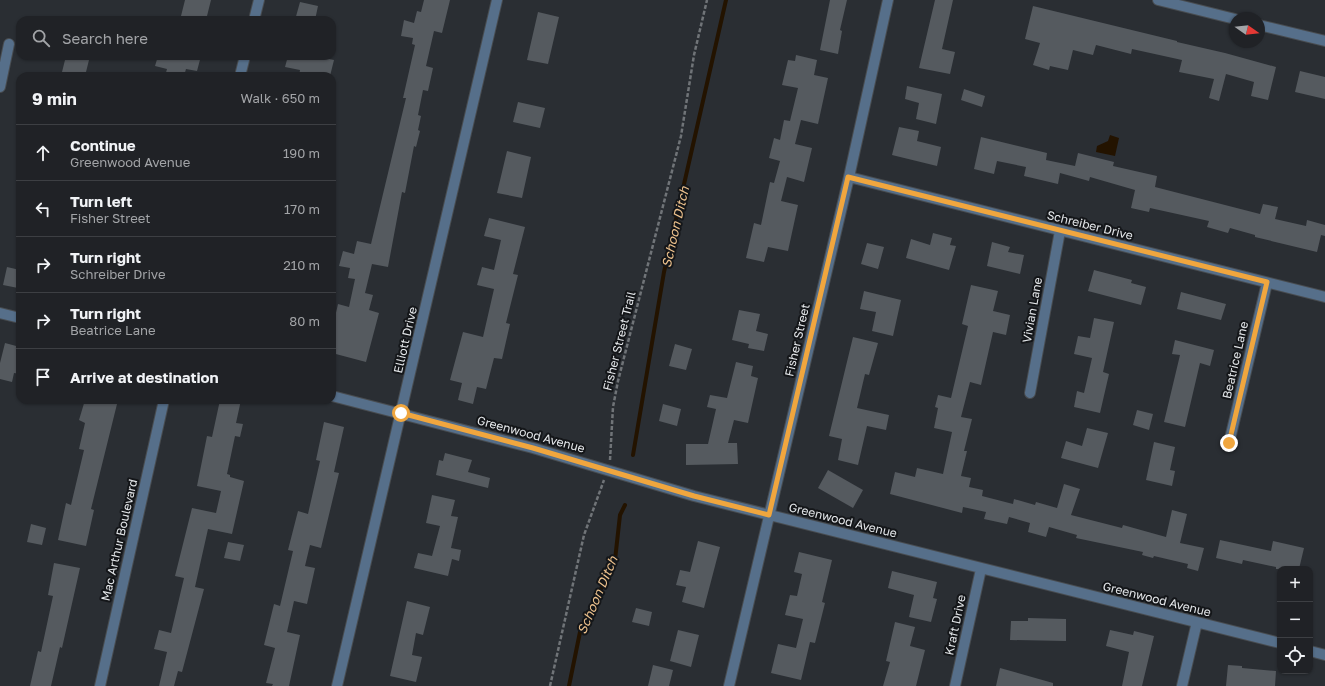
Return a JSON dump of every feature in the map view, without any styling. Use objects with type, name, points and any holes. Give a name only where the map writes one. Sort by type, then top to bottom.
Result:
[{"type":"street","points":[[255,16],[258,0]]},
{"type":"street","name":"Elliott Drive","points":[[337,686],[497,0]]},
{"type":"street","name":"Fisher Street","points":[[729,686],[888,0]]},
{"type":"street","points":[[1158,0],[1229,18]]},
{"type":"street","points":[[1265,26],[1325,41]]},
{"type":"street","points":[[0,87],[9,44]]},
{"type":"street","points":[[241,72],[244,60]]},
{"type":"street","name":"Schreiber Drive","points":[[848,177],[1325,297]]},
{"type":"street","name":"Vivian Lane","points":[[1030,393],[1060,231]]},
{"type":"street","name":"Beatrice Lane","points":[[1229,443],[1267,282]]},
{"type":"street","points":[[0,313],[16,317]]},
{"type":"street","name":"Greenwood Avenue","points":[[336,397],[608,469],[694,496],[1277,643]]},
{"type":"street","name":"Mac Arthur Boulevard","points":[[100,686],[163,404]]},
{"type":"street","name":"Kraft Drive","points":[[955,686],[980,569]]},
{"type":"street","points":[[1182,686],[1197,622]]},
{"type":"street","points":[[1313,652],[1325,655]]},
{"type":"path","name":"Fisher Street Trail","points":[[550,686],[584,535],[612,454],[613,407],[618,381],[681,136],[694,55],[707,0]]},
{"type":"shaded area","points":[[1110,135],[1119,138],[1115,156],[1096,152],[1097,146],[1108,141]]},
{"type":"building","points":[[185,0],[211,0],[207,16],[181,16]]},
{"type":"building","points":[[424,0],[450,0],[442,33],[434,31],[426,66],[433,68],[428,91],[423,90],[418,115],[421,116],[418,130],[420,131],[416,147],[414,146],[405,193],[402,192],[388,267],[372,264],[365,293],[373,295],[369,310],[379,313],[366,362],[336,354],[336,313],[338,304],[349,307],[355,279],[348,278],[350,268],[339,266],[343,251],[354,254],[357,241],[371,244],[406,98],[403,98],[415,45],[412,44],[413,38],[401,36],[404,20],[414,23],[417,11],[421,12]]},
{"type":"building","points":[[830,0],[847,0],[840,30],[842,31],[838,54],[820,50]]},
{"type":"building","points":[[935,0],[953,0],[942,49],[955,52],[950,74],[919,68]]},
{"type":"building","points":[[300,2],[318,6],[316,16],[296,16]]},
{"type":"building","points":[[1033,6],[1276,67],[1268,100],[1251,96],[1254,82],[1226,74],[1219,101],[1209,98],[1214,79],[1179,72],[1182,60],[1132,49],[1131,54],[1096,45],[1093,55],[1073,50],[1068,70],[1050,66],[1049,70],[1033,65],[1040,43],[1025,39]]},
{"type":"building","points":[[538,12],[559,17],[548,64],[527,60]]},
{"type":"building","points":[[796,55],[817,60],[814,75],[828,78],[818,124],[801,120],[795,144],[812,148],[804,182],[787,177],[781,201],[798,205],[788,251],[768,247],[764,262],[746,258],[754,223],[761,225],[770,182],[774,183],[780,161],[769,158],[774,138],[780,140],[784,120],[790,121],[798,88],[782,85],[788,60],[795,61]]},
{"type":"building","points":[[65,60],[89,60],[86,72],[62,72]]},
{"type":"building","points":[[157,60],[200,60],[197,71],[186,69],[185,72],[166,72],[167,69],[155,66]]},
{"type":"building","points":[[287,60],[334,60],[331,72],[300,72],[300,70],[285,67]]},
{"type":"building","points":[[1300,71],[1325,77],[1325,99],[1295,92]]},
{"type":"building","points":[[907,86],[942,94],[936,124],[916,119],[919,103],[905,99]]},
{"type":"building","points":[[964,89],[985,96],[982,107],[961,100]]},
{"type":"building","points":[[518,102],[545,108],[540,128],[513,122]]},
{"type":"building","points":[[899,127],[919,131],[917,141],[941,147],[937,166],[892,155]]},
{"type":"building","points":[[981,137],[1047,153],[1046,160],[1075,166],[1078,153],[1114,162],[1113,166],[1157,176],[1155,187],[1260,214],[1263,204],[1278,207],[1275,219],[1306,226],[1307,220],[1325,225],[1325,236],[1321,235],[1317,252],[1255,237],[1255,235],[1230,228],[1228,233],[1207,227],[1209,221],[1150,208],[1149,212],[1131,208],[1135,190],[1090,177],[1089,181],[1060,173],[1058,184],[1024,176],[1026,167],[997,161],[994,174],[974,169]]},
{"type":"building","points":[[507,151],[531,157],[522,198],[497,193]]},
{"type":"building","points":[[489,218],[525,227],[513,274],[518,275],[506,323],[510,324],[502,359],[494,358],[486,389],[477,387],[473,404],[458,400],[462,383],[450,380],[463,332],[483,337],[494,289],[477,285],[482,267],[494,270],[501,240],[484,236]]},
{"type":"building","points":[[933,233],[952,238],[950,245],[956,246],[949,270],[906,258],[911,239],[930,245]]},
{"type":"building","points":[[992,242],[1010,247],[1008,252],[1024,255],[1020,274],[987,266]]},
{"type":"building","points":[[867,243],[884,247],[878,269],[861,264]]},
{"type":"building","points":[[7,267],[16,269],[16,288],[3,285]]},
{"type":"building","points":[[1094,270],[1132,280],[1131,283],[1146,287],[1141,305],[1088,291]]},
{"type":"building","points":[[971,285],[998,291],[993,311],[1010,315],[1006,335],[993,332],[981,385],[970,382],[961,417],[972,419],[964,451],[967,451],[961,476],[971,478],[969,487],[983,490],[982,496],[1013,504],[1014,499],[1035,505],[1036,502],[1057,508],[1064,484],[1080,489],[1071,515],[1122,528],[1123,525],[1166,537],[1172,510],[1187,514],[1180,543],[1204,548],[1198,571],[1187,568],[1188,564],[1154,556],[1153,558],[1142,555],[1143,552],[1076,538],[1077,535],[1049,527],[1046,537],[1028,532],[1030,523],[1009,517],[1007,524],[984,519],[986,512],[963,507],[962,513],[890,494],[895,472],[915,477],[917,468],[943,474],[952,432],[934,428],[938,408],[935,407],[938,395],[951,398],[968,326],[962,324]]},
{"type":"building","points":[[864,291],[901,300],[893,336],[872,331],[876,312],[860,309]]},
{"type":"building","points":[[1181,292],[1226,304],[1221,320],[1177,309]]},
{"type":"building","points":[[739,310],[760,314],[756,331],[768,334],[764,351],[748,348],[749,344],[732,340]]},
{"type":"building","points":[[1094,318],[1114,322],[1103,372],[1109,374],[1100,413],[1074,407],[1077,391],[1084,393],[1092,358],[1074,354],[1078,336],[1090,338]]},
{"type":"building","points":[[853,337],[878,343],[869,375],[865,374],[857,408],[889,415],[886,430],[867,426],[858,465],[838,460],[842,439],[829,436]]},
{"type":"building","points":[[1175,340],[1214,350],[1210,366],[1200,363],[1185,427],[1164,422],[1180,355],[1172,354]]},
{"type":"building","points":[[5,343],[16,346],[16,373],[14,373],[12,382],[0,379],[0,363]]},
{"type":"building","points":[[675,344],[692,349],[686,370],[669,366]]},
{"type":"building","points":[[736,362],[753,366],[751,376],[758,378],[748,423],[734,420],[728,443],[737,443],[738,464],[686,465],[686,444],[708,444],[716,409],[707,407],[710,395],[727,398]]},
{"type":"building","points":[[84,404],[117,404],[91,509],[94,510],[86,546],[58,540],[66,503],[71,505],[84,450],[79,449],[85,423],[79,420]]},
{"type":"building","points":[[219,404],[240,404],[236,423],[243,424],[240,437],[235,436],[227,474],[230,475],[230,477],[244,481],[232,534],[208,529],[195,587],[204,589],[182,672],[178,671],[174,686],[159,686],[167,652],[154,649],[159,630],[171,633],[184,578],[175,576],[192,508],[216,513],[221,491],[197,486],[207,436],[212,437]]},
{"type":"building","points":[[663,404],[681,409],[677,426],[659,421]]},
{"type":"building","points":[[1137,410],[1153,414],[1149,430],[1133,425]]},
{"type":"building","points":[[324,422],[344,427],[334,472],[339,473],[321,548],[310,545],[305,566],[315,568],[307,604],[294,601],[287,632],[300,635],[289,686],[272,686],[273,684],[266,683],[275,648],[264,645],[274,604],[280,606],[293,551],[288,550],[298,511],[308,514],[320,461],[316,460]]},
{"type":"building","points":[[1087,428],[1108,433],[1098,468],[1061,458],[1066,441],[1082,446]]},
{"type":"building","points":[[1154,442],[1175,447],[1170,470],[1175,471],[1172,486],[1146,480]]},
{"type":"building","points":[[445,453],[472,460],[468,472],[490,478],[488,488],[436,475],[439,460],[443,461]]},
{"type":"building","points":[[828,470],[863,490],[853,508],[818,488]]},
{"type":"building","points":[[432,495],[455,500],[451,516],[458,517],[451,548],[461,550],[459,561],[452,559],[448,576],[414,568],[418,553],[432,556],[440,526],[426,523]]},
{"type":"building","points":[[31,524],[46,528],[42,545],[27,542]]},
{"type":"building","points":[[1220,540],[1271,551],[1273,541],[1304,548],[1300,566],[1277,566],[1277,569],[1276,567],[1243,560],[1242,564],[1216,558]]},
{"type":"building","points":[[698,541],[720,547],[704,608],[682,602],[686,587],[676,585],[680,570],[690,572]]},
{"type":"building","points":[[228,542],[244,545],[240,561],[224,558]]},
{"type":"building","points":[[799,552],[832,560],[822,602],[825,603],[815,643],[810,642],[801,680],[771,673],[778,644],[796,648],[803,619],[785,615],[790,595],[797,596],[802,574],[794,572]]},
{"type":"building","points":[[54,563],[80,568],[62,648],[60,647],[51,686],[30,686],[38,651],[41,652],[53,596],[48,595]]},
{"type":"building","points":[[892,571],[937,582],[933,598],[937,599],[931,622],[909,617],[914,595],[888,588]]},
{"type":"building","points":[[407,601],[430,607],[423,635],[416,633],[412,655],[422,657],[416,682],[390,676]]},
{"type":"building","points":[[636,608],[652,612],[649,626],[632,622]]},
{"type":"building","points":[[1028,618],[1066,619],[1066,641],[1010,640],[1011,621],[1028,621]]},
{"type":"building","points":[[895,622],[915,627],[910,646],[925,650],[916,686],[883,686],[890,662],[886,661]]},
{"type":"building","points":[[678,630],[699,635],[691,667],[670,661]]},
{"type":"building","points":[[1110,630],[1133,635],[1134,631],[1154,636],[1142,686],[1122,686],[1129,652],[1106,646]]},
{"type":"building","points":[[653,665],[673,670],[669,686],[648,686]]},
{"type":"building","points":[[1228,665],[1242,666],[1242,668],[1276,671],[1275,686],[1226,686]]},
{"type":"building","points":[[1000,668],[1053,683],[1053,686],[996,686]]},
{"type":"waterway","name":"Schoon Ditch","points":[[633,455],[664,272],[726,0]]},
{"type":"waterway","name":"Schoon Ditch","points":[[569,686],[580,632],[615,560],[620,515],[625,505]]},
{"type":"route","points":[[401,413],[608,469],[694,496],[769,515],[848,177],[1267,282],[1229,443]]}]
